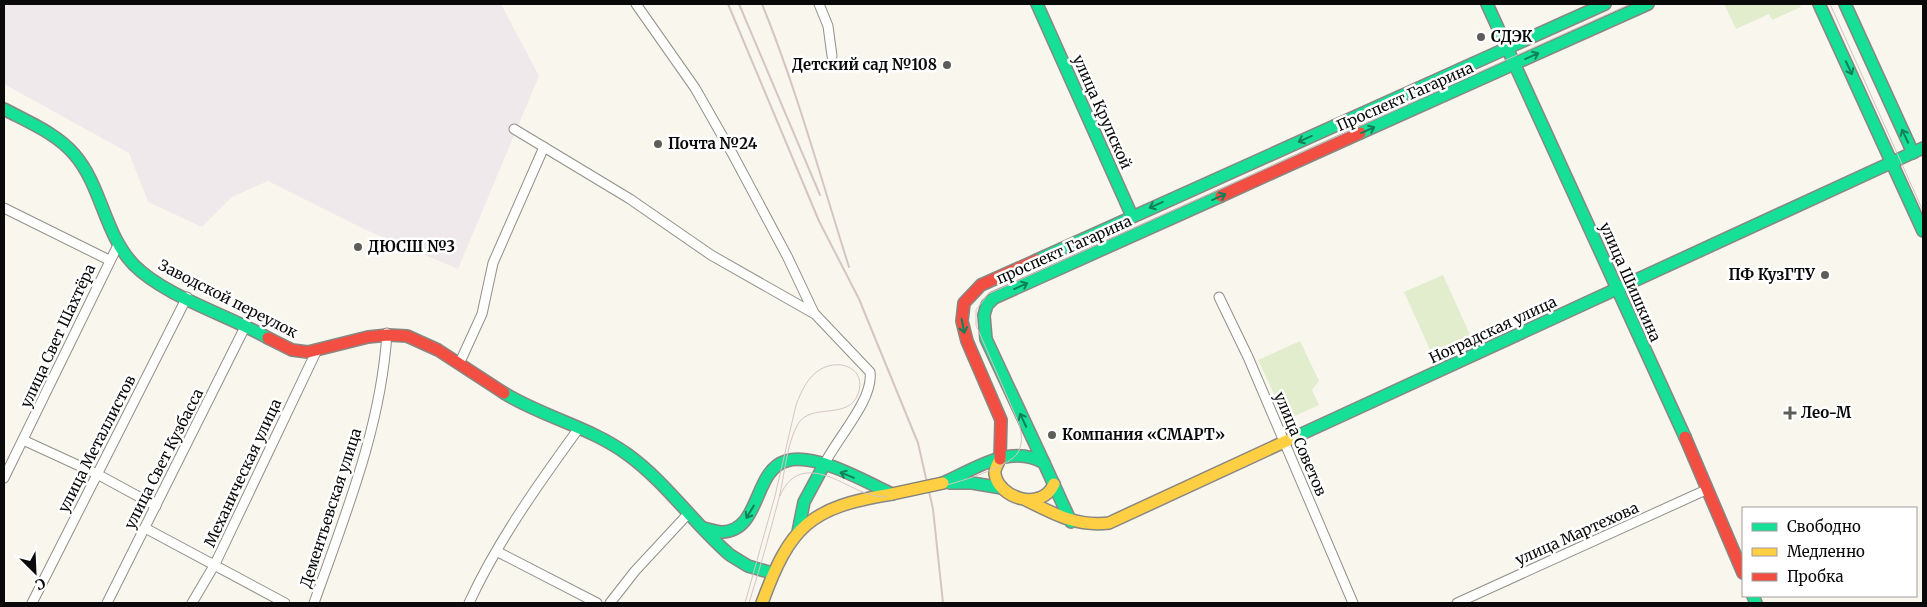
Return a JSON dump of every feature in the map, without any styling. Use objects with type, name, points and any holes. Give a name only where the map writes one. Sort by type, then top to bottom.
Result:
[{"type":"main road","name":"улица Крупской","points":[[1037,4],[1132,216]]},
{"type":"main road","name":"улица Шишкина","points":[[1487,4],[1708,489],[1742,571]]},
{"type":"main road","name":"Проспект Гагарина","points":[[1132,216],[1605,4]]},
{"type":"main road","name":"Проспект Гагарина","points":[[1175,217],[1648,4]]},
{"type":"main road","points":[[1819,4],[1923,231]]},
{"type":"main road","points":[[1845,4],[1918,150]]},
{"type":"main road","name":"Заводской переулок","points":[[4,109],[56,138],[73,153],[88,176],[118,245],[130,261],[147,275],[245,327],[300,352],[316,352],[387,333],[401,334],[424,342],[460,362],[514,399],[579,428],[625,453],[649,472],[687,515],[735,559],[748,566],[772,573]]},
{"type":"main road","name":"Ноградская улица","points":[[1026,500],[1071,522],[1093,526],[1109,523],[1918,150]]},
{"type":"main road","name":"проспект Гагарина","points":[[1000,459],[1001,420],[967,341],[962,321],[964,303],[981,285],[1132,216]]},
{"type":"main road","name":"проспект Гагарина","points":[[1044,464],[986,340],[983,324],[986,308],[994,298],[1175,217]]},
{"type":"main road","points":[[762,603],[772,573],[784,548],[814,516],[836,505],[855,499],[892,494],[943,483],[1014,454],[1030,457],[1044,464],[1071,522]]},
{"type":"main road","points":[[1000,459],[995,474],[1002,488]]},
{"type":"main road","points":[[697,525],[712,531],[723,532],[741,524],[748,517],[774,470],[784,462],[807,461],[824,465],[892,494]]},
{"type":"main road","points":[[798,532],[804,502],[824,465]]},
{"type":"main road","points":[[943,483],[972,483],[1002,488],[1026,500],[1045,499],[1052,491],[1054,484]]},
{"type":"street","points":[[636,4],[695,88],[783,248],[814,314]]},
{"type":"street","points":[[819,4],[828,26],[832,56]]},
{"type":"street","points":[[514,129],[630,199],[711,255],[814,314],[866,367],[870,372],[872,383],[866,399],[833,447],[824,465]]},
{"type":"street","points":[[460,362],[482,314],[493,263],[544,147]]},
{"type":"street","name":"улица Свет Шахтёра","points":[[4,208],[109,260]]},
{"type":"street","name":"улица Крупской","points":[[1132,216],[1139,233]]},
{"type":"street","name":"улица Свет Шахтёра","points":[[4,478],[118,245]]},
{"type":"street","name":"улица Металлистов","points":[[32,603],[187,297]]},
{"type":"street","name":"улица Советов","points":[[1219,297],[1248,357],[1353,603]]},
{"type":"street","name":"улица Свет Кузбасса","points":[[107,603],[245,327]]},
{"type":"street","name":"Дементьевская улица","points":[[314,603],[363,462],[379,398],[387,333]]},
{"type":"street","name":"Механическая улица","points":[[192,603],[215,564],[316,352]]},
{"type":"street","points":[[469,603],[488,562],[498,552],[532,493],[579,428]]},
{"type":"street","points":[[24,440],[97,474],[156,506]]},
{"type":"street","name":"улица Мартехова","points":[[1457,603],[1708,489]]},
{"type":"street","points":[[610,603],[635,571],[687,515]]},
{"type":"street","points":[[145,528],[285,603]]},
{"type":"street","points":[[498,552],[597,603]]},
{"type":"shaded area","points":[[4,4],[501,4],[539,76],[458,269],[366,230],[268,181],[232,197],[202,227],[148,202],[129,153],[4,84]]},
{"type":"green space","points":[[1724,4],[1799,4],[1801,7],[1772,20],[1769,14],[1736,29]]},
{"type":"green space","points":[[1443,275],[1471,337],[1432,354],[1404,292]]},
{"type":"green space","points":[[1300,341],[1319,381],[1312,390],[1319,405],[1286,420],[1258,360]]},
{"type":"tram line","points":[[780,496],[790,480],[798,475],[807,473],[825,475],[867,494],[889,496],[928,490],[950,484],[992,470],[1008,462],[1019,451],[1021,436],[1019,424],[976,325],[976,310],[988,294],[1630,4]]},
{"type":"tram line","points":[[1830,4],[1923,211]]},
{"type":"tram line","points":[[745,603],[775,496],[800,395],[816,372],[829,366],[844,365],[856,372],[859,378],[858,394],[853,402],[846,407],[811,414],[798,424],[788,450],[776,511],[749,603]]},
{"type":"railway","points":[[728,4],[819,221],[859,299],[918,443],[933,509],[943,603]]},
{"type":"railway","points":[[739,4],[820,195]]},
{"type":"railway","points":[[762,4],[798,102],[849,267]]},
{"type":"traffic: fast","points":[[1037,4],[1132,216]]},
{"type":"traffic: fast","points":[[1487,4],[1685,437]]},
{"type":"traffic: fast","points":[[1037,260],[1605,4]]},
{"type":"traffic: fast","points":[[1360,133],[1648,4]]},
{"type":"traffic: fast","points":[[1819,4],[1923,231]]},
{"type":"traffic: fast","points":[[1845,4],[1913,153]]},
{"type":"traffic: fast","points":[[4,109],[50,134],[74,154],[91,180],[116,239],[134,265],[163,287],[268,338]]},
{"type":"traffic: fast","points":[[1295,437],[1923,148]]},
{"type":"traffic: fast","points":[[1044,463],[986,339],[984,315],[987,305],[994,298],[1221,196]]},
{"type":"traffic: fast","points":[[504,393],[534,409],[598,436],[627,454],[654,477],[730,555],[748,566],[772,573]]},
{"type":"traffic: fast","points":[[943,483],[993,460],[1018,456],[1031,458],[1044,463],[1071,522]]},
{"type":"traffic: fast","points":[[703,528],[722,532],[735,529],[744,522],[751,512],[768,476],[775,467],[786,461],[798,459],[825,464],[892,494]]},
{"type":"traffic: fast","points":[[798,532],[804,502],[824,465]]},
{"type":"traffic: fast","points":[[950,483],[972,483],[1002,488]]},
{"type":"traffic: fast","points":[[1753,597],[1756,603]]},
{"type":"traffic: slow","points":[[1026,500],[1076,521],[1097,524],[1109,523],[1295,437]]},
{"type":"traffic: slow","points":[[1000,459],[995,474],[998,482],[1012,495],[1030,500],[1040,498],[1048,493],[1054,484]]},
{"type":"traffic: slow","points":[[892,494],[943,483]]},
{"type":"traffic: slow","points":[[762,603],[783,555],[794,538],[807,524],[822,514],[841,506],[864,499],[892,494]]},
{"type":"traffic: jam","points":[[1221,196],[1360,133]]},
{"type":"traffic: jam","points":[[1000,459],[1001,420],[967,341],[962,321],[964,303],[981,285],[1037,260]]},
{"type":"traffic: jam","points":[[268,338],[292,350],[308,352],[368,337],[407,336],[438,350],[504,393]]},
{"type":"traffic: jam","points":[[1685,437],[1742,571]]},
{"type":"place","name":"СДЭК","points":[[1481,37]]},
{"type":"place","name":"Детский сад №108","points":[[947,65]]},
{"type":"place","name":"Почта №24","points":[[658,144]]},
{"type":"place","name":"ДЮСШ №3","points":[[358,247]]},
{"type":"place","name":"ПФ КузГТУ","points":[[1825,275]]},
{"type":"place","name":"Лео-М","points":[[1790,413]]},
{"type":"place","name":"Компания «СМАРТ»","points":[[1052,435]]}]
